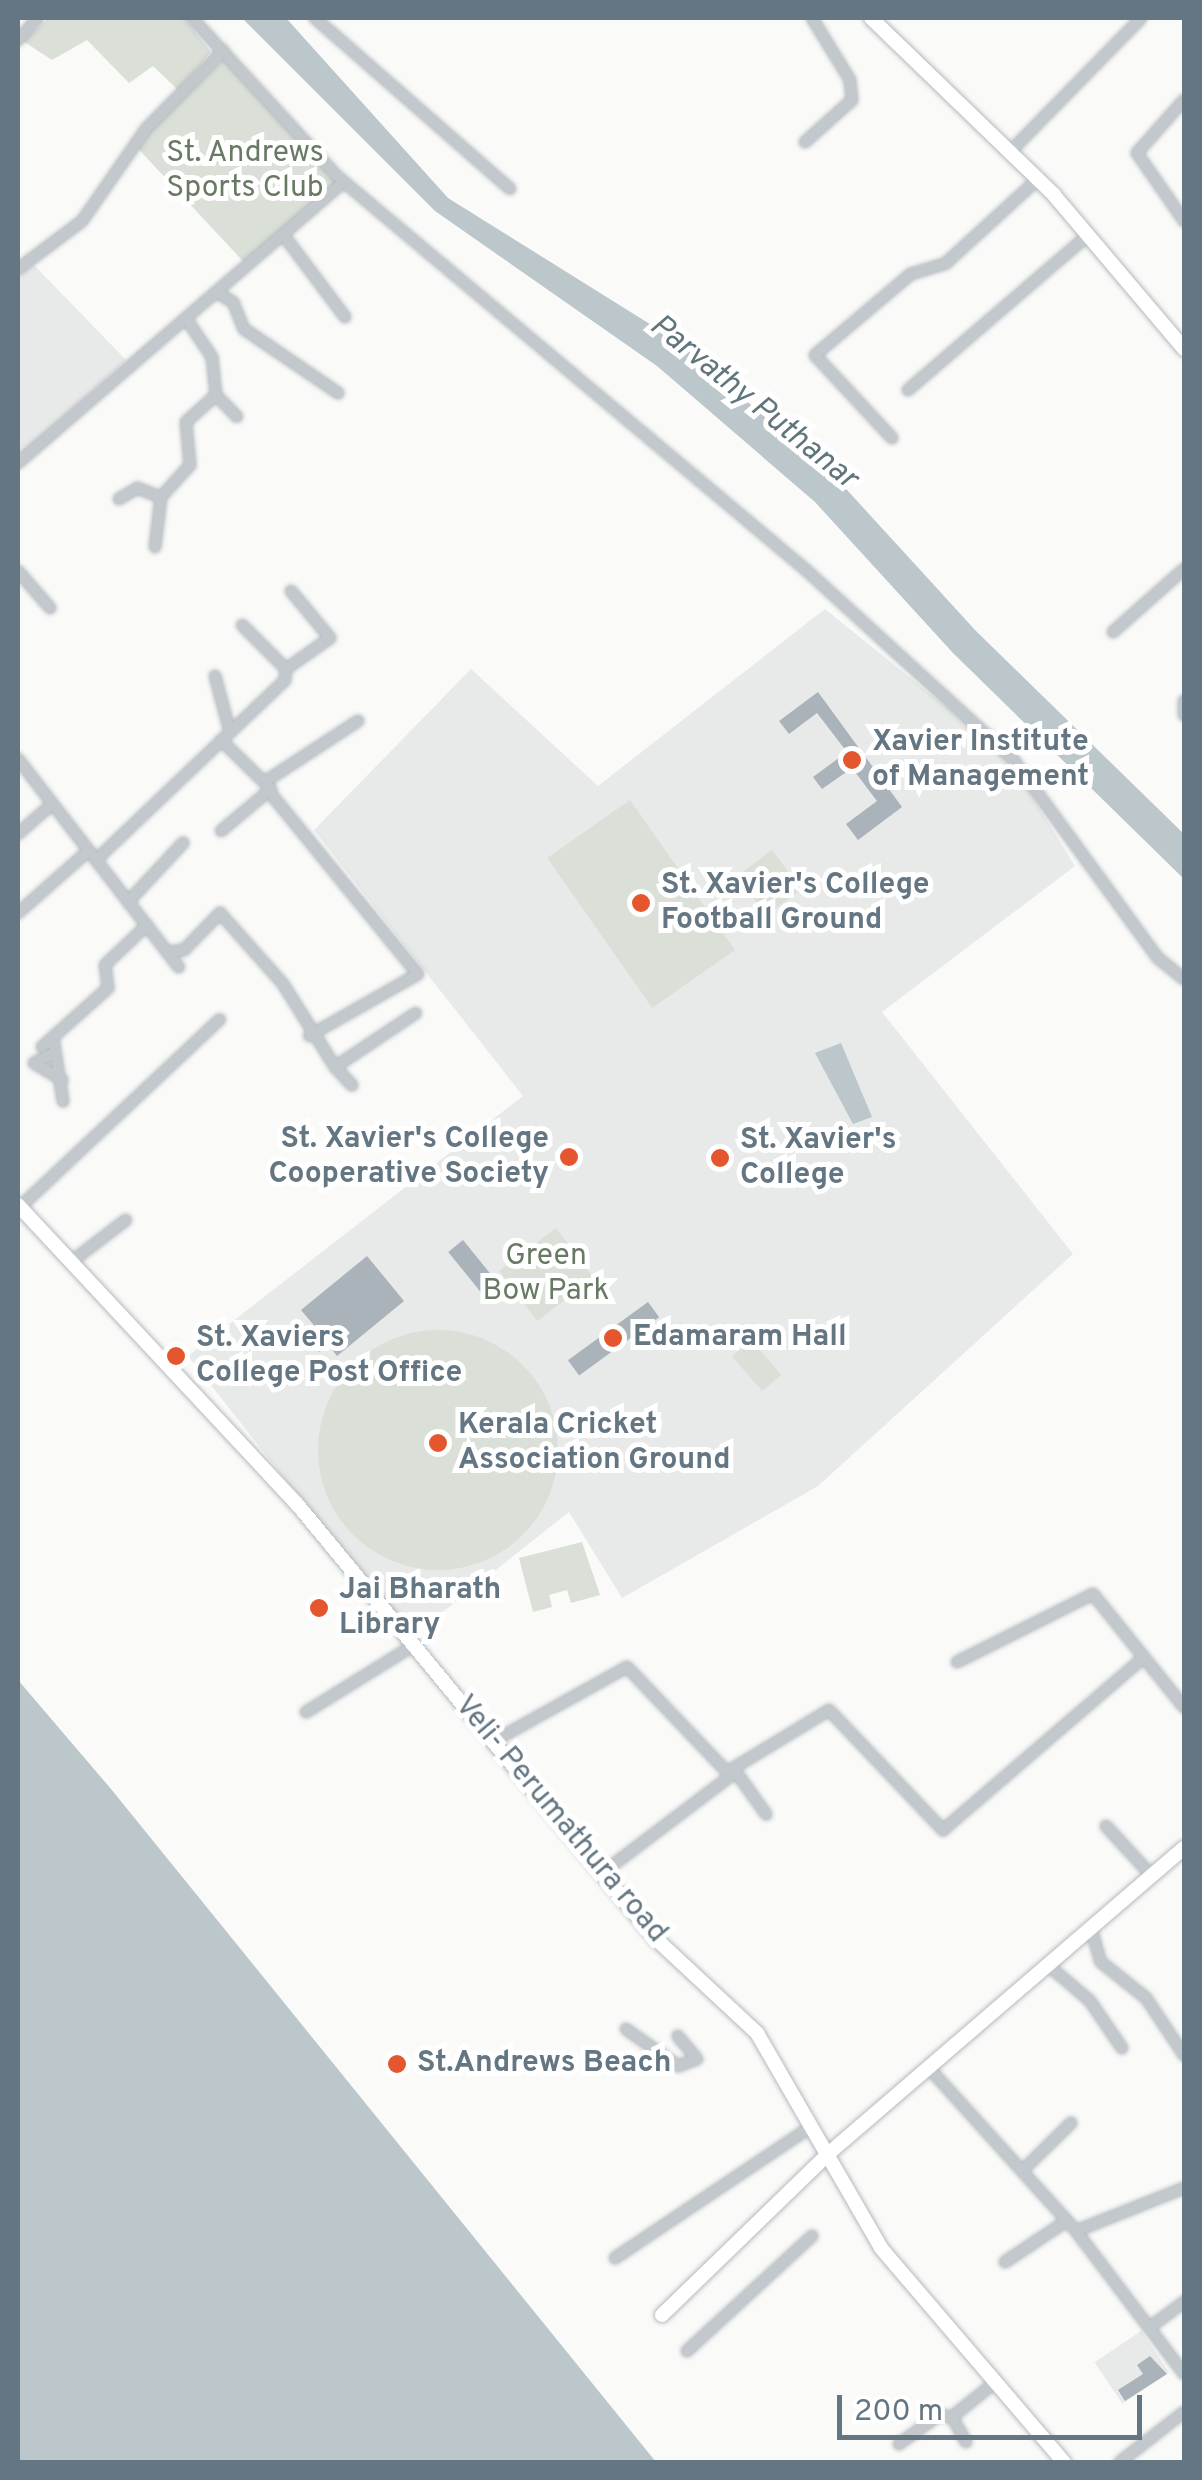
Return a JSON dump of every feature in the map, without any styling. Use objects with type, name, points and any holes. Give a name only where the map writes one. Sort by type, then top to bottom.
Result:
[{"type":"main road","points":[[871,18],[1038,180],[1184,349]]},
{"type":"main road","name":"Veli- Perumathura road","points":[[19,1206],[297,1504],[656,1940],[757,2033],[881,2248],[1064,2462]]},
{"type":"main road","points":[[662,2315],[828,2154],[1184,1848]]},
{"type":"street","points":[[18,40],[38,18]]},
{"type":"street","points":[[192,18],[344,182],[806,570],[1012,758],[1158,958],[1184,979]]},
{"type":"street","points":[[315,18],[510,189]]},
{"type":"street","points":[[805,142],[852,100],[850,80],[812,18]]},
{"type":"street","points":[[1010,152],[1141,18]]},
{"type":"street","points":[[18,269],[82,221],[146,130],[223,51]]},
{"type":"street","points":[[1184,100],[1138,153],[1184,220]]},
{"type":"street","points":[[892,438],[816,355],[911,274],[946,263],[1038,180]]},
{"type":"street","points":[[18,463],[219,294],[344,182]]},
{"type":"street","points":[[908,390],[1088,235]]},
{"type":"street","points":[[285,237],[345,317]]},
{"type":"street","points":[[219,294],[233,302],[244,330],[338,392]]},
{"type":"street","points":[[187,320],[212,357],[216,395],[237,417]]},
{"type":"street","points":[[156,547],[161,497],[190,464],[186,422],[216,395]]},
{"type":"street","points":[[119,499],[137,488],[161,497]]},
{"type":"street","points":[[1113,632],[1184,568]]},
{"type":"street","points":[[18,570],[50,608]]},
{"type":"street","points":[[18,913],[92,856],[281,685],[286,670],[330,638],[291,591]]},
{"type":"street","points":[[242,626],[286,670]]},
{"type":"street","points":[[215,676],[226,736],[418,974],[309,1036]]},
{"type":"street","points":[[1184,701],[1184,715]]},
{"type":"street","points":[[266,781],[358,721]]},
{"type":"street","points":[[18,759],[179,966]]},
{"type":"street","points":[[221,831],[271,794]]},
{"type":"street","points":[[18,834],[52,804]]},
{"type":"street","points":[[128,902],[183,844]]},
{"type":"street","points":[[168,952],[184,950],[220,914],[283,984],[309,1036],[352,1084]]},
{"type":"street","points":[[42,1046],[108,988],[105,965],[147,926]]},
{"type":"street","points":[[335,1066],[416,1013]]},
{"type":"street","points":[[19,1206],[220,1019]]},
{"type":"street","points":[[52,1054],[53,1036]]},
{"type":"street","points":[[52,1054],[61,1061],[63,1101]]},
{"type":"street","points":[[52,1054],[34,1064],[62,1080]]},
{"type":"street","points":[[71,1262],[126,1220]]},
{"type":"street","points":[[957,1662],[1094,1594],[1184,1707]]},
{"type":"street","points":[[306,1712],[414,1645]]},
{"type":"street","points":[[601,1874],[736,1772],[829,1710],[947,1829],[1144,1657]]},
{"type":"street","points":[[494,1742],[627,1667],[682,1731],[736,1772],[766,1814]]},
{"type":"street","points":[[1106,1826],[1152,1876]]},
{"type":"street","points":[[1091,1928],[1100,1962],[1146,1998],[1184,2055]]},
{"type":"street","points":[[1048,1965],[1090,2002],[1122,2048]]},
{"type":"street","points":[[626,2029],[678,2066],[697,2059],[678,2036]]},
{"type":"street","points":[[928,2068],[1024,2169],[1182,2366]]},
{"type":"street","points":[[1024,2169],[1070,2123]]},
{"type":"street","points":[[615,2258],[812,2126]]},
{"type":"street","points":[[1076,2231],[1184,2188]]},
{"type":"street","points":[[1005,2262],[1065,2222]]},
{"type":"street","points":[[687,2351],[812,2236]]},
{"type":"street","points":[[1149,2328],[1184,2302]]},
{"type":"street","points":[[899,2444],[939,2415],[952,2417],[994,2383]]},
{"type":"street","points":[[1120,2462],[1184,2412]]},
{"type":"street","points":[[952,2417],[966,2442]]},
{"type":"shaded area","points":[[242,18],[286,18],[448,198],[677,341],[837,479],[976,631],[1184,834],[1184,879],[953,653],[815,502],[657,366],[435,211]]},
{"type":"shaded area","points":[[34,265],[126,360],[18,457],[18,275]]},
{"type":"shaded area","name":"St. Xavier's College","points":[[825,609],[1007,756],[1075,866],[882,1012],[1073,1254],[818,1486],[622,1598],[569,1512],[410,1638],[188,1356],[523,1096],[314,830],[471,669],[598,786]]},
{"type":"shaded area","points":[[841,1043],[872,1117],[853,1124],[815,1053]]},
{"type":"shaded area","points":[[18,1680],[111,1789],[656,2462],[18,2462]]},
{"type":"shaded area","points":[[1141,2331],[1169,2372],[1123,2404],[1095,2362]]},
{"type":"green space","points":[[49,18],[184,18],[211,52],[178,90],[153,66],[129,83],[87,40],[52,60],[23,41]]},
{"type":"green space","name":"St. Andrews Sports Club","points":[[224,59],[337,180],[247,265],[133,144]]},
{"type":"green space","name":"St. Xavier's College Football Ground","points":[[630,800],[735,950],[652,1008],[547,858]]},
{"type":"green space","points":[[772,850],[801,889],[766,916],[737,876]]},
{"type":"green space","name":"Green Bow Park","points":[[556,1228],[594,1278],[537,1321],[499,1271]]},
{"type":"green space","name":"Kerala Cricket Association Ground","points":[[438,1330],[484,1339],[523,1365],[549,1404],[558,1450],[549,1496],[523,1535],[484,1561],[438,1570],[392,1561],[353,1535],[327,1496],[318,1450],[327,1404],[353,1365],[392,1339]]},
{"type":"green space","points":[[751,1340],[781,1375],[762,1391],[732,1356]]},
{"type":"green space","points":[[582,1542],[600,1595],[571,1603],[567,1590],[549,1595],[552,1607],[533,1612],[519,1558]]},
{"type":"building","name":"Xavier Institute of Management","points":[[818,692],[902,807],[858,840],[846,824],[877,801],[852,768],[822,789],[813,777],[847,752],[817,713],[789,734],[779,721]]},
{"type":"building","points":[[463,1240],[498,1284],[483,1295],[448,1252]]},
{"type":"building","points":[[367,1256],[404,1301],[337,1356],[328,1344],[319,1352],[307,1337],[317,1329],[301,1310]]},
{"type":"building","name":"Edamaram Hall","points":[[648,1302],[659,1317],[579,1376],[568,1360]]},
{"type":"building","points":[[1150,2356],[1167,2374],[1125,2401],[1118,2390],[1143,2374],[1137,2365]]},
{"type":"place","name":"Xavier Institute of Management","points":[[852,760]]},
{"type":"place","name":"St. Xavier's College Football Ground","points":[[641,903]]},
{"type":"place","name":"St. Xavier's College Cooperative Society","points":[[569,1157]]},
{"type":"place","name":"St. Xavier's College","points":[[720,1158]]},
{"type":"place","name":"Edamaram Hall","points":[[613,1338]]},
{"type":"place","name":"St. Xaviers College Post Office","points":[[176,1356]]},
{"type":"place","name":"Kerala Cricket Association Ground","points":[[438,1443]]},
{"type":"place","name":"Jai Bharath Library","points":[[319,1608]]},
{"type":"place","name":"St.Andrews Beach","points":[[397,2064]]},
{"type":"water label","name":"Parvathy Puthanar","points":[[753,403]]}]
